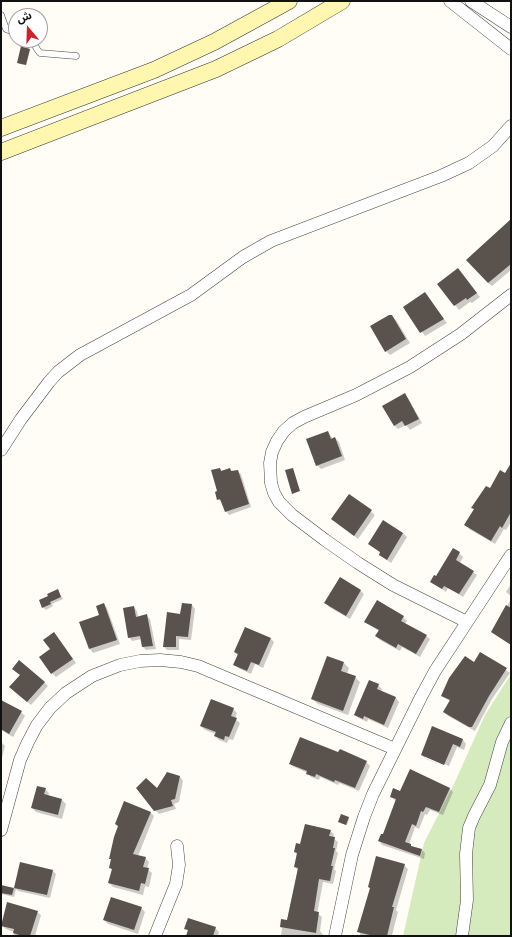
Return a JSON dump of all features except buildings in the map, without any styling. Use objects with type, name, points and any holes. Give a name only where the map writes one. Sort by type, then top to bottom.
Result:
[{"type":"street","points":[[1,128],[154,70],[214,42],[289,1]]},
{"type":"street","points":[[1,152],[216,69],[278,39],[337,2],[352,1]]},
{"type":"street","points":[[450,1],[511,49]]},
{"type":"street","points":[[471,1],[511,27]]},
{"type":"street","points":[[1,450],[40,392],[58,372],[80,355],[191,295],[238,260],[271,241],[441,176],[469,163],[493,146],[511,126]]},
{"type":"street","points":[[467,622],[399,588],[358,564],[292,515],[279,502],[274,493],[269,473],[270,463],[272,452],[277,441],[284,431],[293,423],[363,391],[410,367],[461,334],[511,295]]},
{"type":"street","points":[[335,936],[347,874],[357,836],[373,794],[421,696],[435,671],[511,554]]},
{"type":"street","points":[[1,830],[20,760],[37,725],[50,708],[66,693],[92,676],[120,665],[140,661],[160,660],[181,662],[198,666],[395,749]]},
{"type":"street","points":[[462,936],[467,900],[466,854],[469,828],[476,810],[490,785],[502,742],[511,723]]},
{"type":"street","points":[[155,936],[176,884],[179,865],[177,846]]},
{"type":"lane","points":[[1,15],[6,29],[8,30]]},
{"type":"lane","points":[[36,48],[40,53],[76,56]]},
{"type":"green space","points":[[511,674],[511,936],[403,936],[424,843],[454,784],[485,715]]}]
